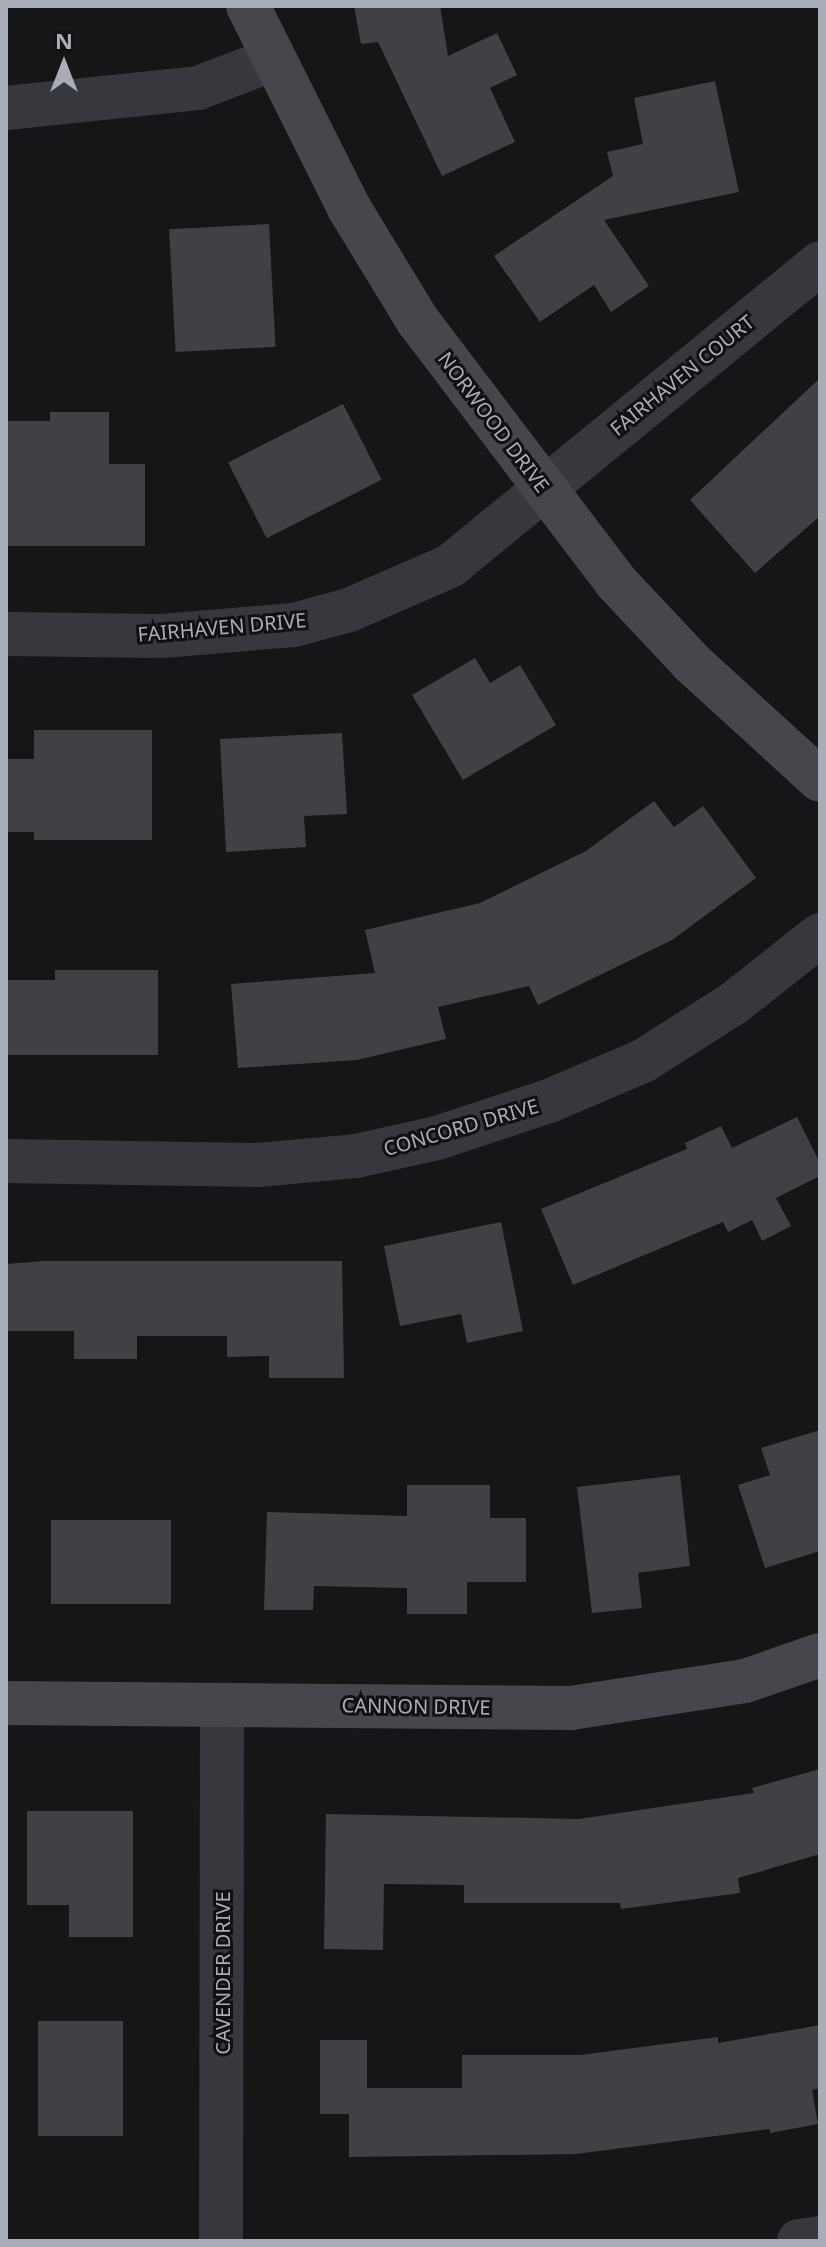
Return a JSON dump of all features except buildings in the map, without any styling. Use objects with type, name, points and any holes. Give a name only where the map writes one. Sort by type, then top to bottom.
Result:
[{"type":"main road","name":"NORWOOD DRIVE","points":[[248,6],[271,60],[349,208],[418,321],[616,582],[692,663],[820,780]]},
{"type":"main road","name":"CANNON DRIVE","points":[[6,1703],[571,1708],[745,1681],[820,1655]]},
{"type":"street","points":[[6,108],[198,88],[271,60]]},
{"type":"street","name":"FAIRHAVEN COURT","points":[[543,487],[820,263]]},
{"type":"street","name":"FAIRHAVEN DRIVE","points":[[6,634],[162,636],[294,625],[336,614],[450,566],[543,487]]},
{"type":"street","name":"CONCORD DRIVE","points":[[6,1161],[258,1165],[356,1156],[437,1138],[549,1101],[643,1061],[734,1003],[820,935]]},
{"type":"street","name":"CAVENDER DRIVE","points":[[221,2241],[222,1705]]},
{"type":"street","points":[[799,2241],[820,2238]]}]
